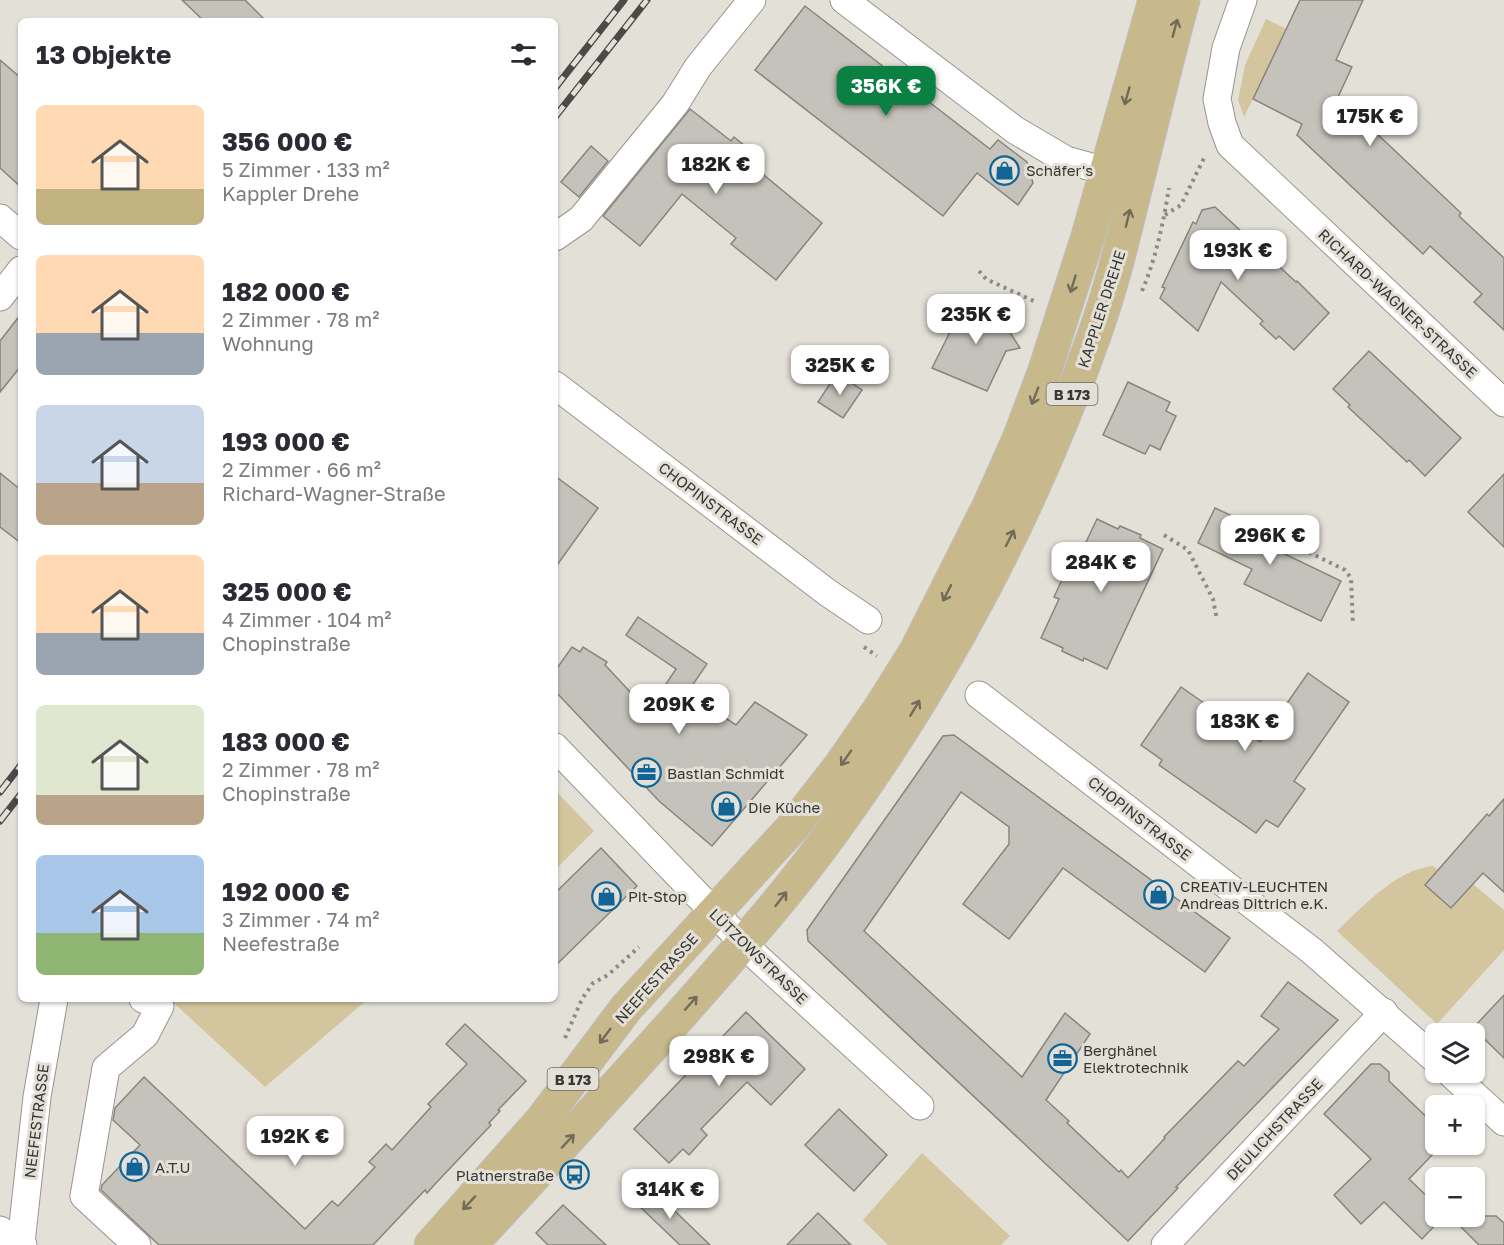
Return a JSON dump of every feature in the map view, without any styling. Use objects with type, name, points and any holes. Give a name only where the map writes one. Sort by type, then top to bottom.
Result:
[{"type":"main road","name":"B 173","points":[[1106,171],[1155,0]]},
{"type":"main road","name":"KAPPLER DREHE","points":[[743,943],[774,908],[832,833],[885,758],[924,694],[1012,536],[1096,333],[1113,278],[1183,0]]},
{"type":"main road","name":"NEEFESTRASSE","points":[[431,1245],[542,1120],[627,1007],[790,829],[841,765],[879,710],[916,651],[950,587],[1019,439],[1062,321],[1106,171]]},
{"type":"main road","name":"B 173","points":[[471,1245],[589,1118],[743,943]]},
{"type":"street","points":[[558,235],[581,219],[675,104],[698,67],[752,0]]},
{"type":"street","points":[[844,0],[1015,130],[1066,160],[1106,171]]},
{"type":"street","points":[[1222,123],[1217,99],[1222,68],[1226,48],[1243,0]]},
{"type":"street","name":"RICHARD-WAGNER-STRASSE","points":[[1222,123],[1230,145],[1504,403]]},
{"type":"street","points":[[0,218],[18,233]]},
{"type":"street","points":[[0,297],[18,274]]},
{"type":"street","name":"CHOPINSTRASSE","points":[[558,387],[828,593],[868,620]]},
{"type":"street","name":"CHOPINSTRASSE","points":[[979,695],[1312,951],[1425,1050]]},
{"type":"street","name":"LÜTZOWSTRASSE","points":[[558,750],[743,943],[920,1106]]},
{"type":"street","name":"NEEFESTRASSE","points":[[16,1241],[53,1002]]},
{"type":"street","points":[[137,1245],[84,1196],[106,1068],[145,1035],[160,1006],[150,1002]]},
{"type":"street","name":"DEULICHSTRASSE","points":[[1165,1245],[1384,1012]]},
{"type":"street","points":[[1461,1083],[1504,1122]]},
{"type":"path","points":[[1164,216],[1181,204],[1222,123]]},
{"type":"path","points":[[979,271],[986,279],[1042,305]]},
{"type":"path","points":[[1164,535],[1188,550],[1214,599],[1217,620]]},
{"type":"path","points":[[1282,539],[1345,570],[1351,579],[1353,625]]},
{"type":"path","points":[[561,1047],[582,999],[593,983],[608,975],[630,953],[646,942]]},
{"type":"shaded area","points":[[1266,19],[1287,29],[1244,117],[1238,100],[1245,65]]},
{"type":"shaded area","points":[[558,793],[594,831],[558,867]]},
{"type":"shaded area","points":[[1433,866],[1464,893],[1473,884],[1504,910],[1504,950],[1438,1023],[1337,931],[1393,882],[1420,869]]},
{"type":"shaded area","points":[[171,1002],[364,1002],[265,1087]]},
{"type":"shaded area","points":[[922,1153],[1010,1236],[1001,1245],[888,1245],[863,1220]]},
{"type":"building","points":[[182,0],[245,0],[263,18],[201,18]]},
{"type":"building","points":[[1300,0],[1363,0],[1336,60],[1352,67],[1338,97],[1461,213],[1459,216],[1504,258],[1504,330],[1474,302],[1482,294],[1430,246],[1423,254],[1297,135],[1302,124],[1253,99]]},
{"type":"building","points":[[805,6],[990,149],[998,140],[1027,162],[1033,183],[1018,205],[977,173],[943,216],[755,70]]},
{"type":"building","points":[[0,60],[18,75],[18,184],[0,168]]},
{"type":"building","points":[[690,109],[731,141],[734,137],[760,158],[753,166],[822,223],[776,280],[731,244],[736,238],[682,194],[640,246],[603,216]]},
{"type":"building","points":[[591,146],[608,161],[579,197],[561,182]]},
{"type":"building","points":[[1215,207],[1329,313],[1294,350],[1279,336],[1276,339],[1260,324],[1263,321],[1221,282],[1198,331],[1160,298],[1165,288],[1162,287],[1193,222],[1196,224],[1202,210]]},
{"type":"building","points":[[967,298],[1015,321],[1009,331],[1020,348],[1006,351],[987,391],[932,368]]},
{"type":"building","points":[[18,318],[18,370],[0,392],[0,341]]},
{"type":"building","points":[[1369,351],[1461,438],[1425,476],[1348,407],[1350,405],[1333,389]]},
{"type":"building","points":[[837,373],[862,390],[843,418],[818,402]]},
{"type":"building","points":[[1128,382],[1170,402],[1166,411],[1176,416],[1160,450],[1150,445],[1145,454],[1103,435]]},
{"type":"building","points":[[0,473],[18,488],[18,541],[0,527]]},
{"type":"building","points":[[1504,474],[1504,547],[1468,512]]},
{"type":"building","points":[[558,478],[598,508],[558,564]]},
{"type":"building","points":[[1215,508],[1269,533],[1264,544],[1341,581],[1321,621],[1244,584],[1252,569],[1198,543]]},
{"type":"building","points":[[1097,519],[1118,529],[1120,526],[1141,535],[1140,538],[1163,549],[1107,669],[1084,658],[1083,661],[1041,638],[1059,599],[1054,597],[1074,554],[1079,557]]},
{"type":"building","points":[[638,617],[707,664],[687,693],[736,725],[755,702],[807,735],[712,846],[659,801],[558,694],[558,667],[572,647],[580,652],[583,647],[607,662],[605,665],[648,711],[676,669],[626,635]]},
{"type":"building","points":[[1308,673],[1349,702],[1294,781],[1305,789],[1278,827],[1266,820],[1256,833],[1159,765],[1162,760],[1141,745],[1181,687],[1260,742]]},
{"type":"building","points":[[954,735],[1230,938],[1205,972],[1063,868],[1009,939],[963,904],[1009,844],[1009,827],[961,792],[864,931],[1022,1077],[1065,1013],[1090,1034],[1046,1100],[1119,1172],[1121,1170],[1128,1178],[1164,1137],[1238,1061],[1244,1066],[1279,1029],[1261,1016],[1288,982],[1338,1020],[1176,1187],[1178,1188],[1128,1241],[808,941],[807,930],[943,736]]},
{"type":"building","points":[[1504,799],[1504,892],[1483,873],[1451,908],[1425,885],[1487,814],[1489,816]]},
{"type":"building","points":[[601,848],[637,886],[558,963],[558,890]]},
{"type":"building","points":[[1504,995],[1504,1058],[1485,1040],[1485,1023],[1478,1023]]},
{"type":"building","points":[[746,1012],[805,1069],[771,1105],[747,1082],[701,1129],[707,1135],[689,1155],[683,1149],[669,1163],[634,1129]]},
{"type":"building","points":[[465,1024],[526,1081],[498,1110],[500,1111],[489,1123],[491,1125],[427,1193],[425,1190],[373,1245],[159,1245],[101,1190],[102,1185],[140,1145],[113,1120],[115,1108],[144,1077],[305,1229],[332,1201],[338,1206],[375,1167],[369,1162],[386,1144],[392,1150],[431,1107],[428,1104],[467,1064],[446,1044]]},
{"type":"building","points":[[1371,1064],[1380,1064],[1389,1072],[1389,1081],[1425,1115],[1425,1155],[1432,1155],[1409,1179],[1425,1194],[1425,1227],[1433,1227],[1422,1239],[1384,1202],[1361,1224],[1334,1195],[1371,1159],[1324,1114]]},
{"type":"building","points":[[839,1109],[887,1155],[854,1191],[805,1145]]},
{"type":"building","points":[[651,1188],[710,1245],[680,1245],[636,1203]]},
{"type":"building","points":[[563,1205],[606,1245],[548,1245],[536,1233]]},
{"type":"building","points":[[818,1213],[851,1245],[787,1245]]},
{"type":"building","points":[[1485,1216],[1496,1216],[1504,1223],[1504,1245],[1479,1245],[1461,1227],[1485,1227]]},
{"type":"railway","points":[[558,84],[624,0]]},
{"type":"railway","points":[[558,113],[647,0]]},
{"type":"railway","points":[[0,792],[18,769]]},
{"type":"railway","points":[[0,821],[18,798]]},
{"type":"place","name":"Schäfer's","points":[[1005,170]]},
{"type":"place","name":"Bastian Schmidt","points":[[646,773]]},
{"type":"place","name":"Die Küche","points":[[727,807]]},
{"type":"place","name":"CREATIV-LEUCHTEN Andreas Dittrich e.K.","points":[[1159,895]]},
{"type":"place","name":"Pit-Stop","points":[[607,896]]},
{"type":"place","name":"Berghänel Elektrotechnik","points":[[1062,1059]]},
{"type":"place","name":"A.T.U","points":[[134,1167]]},
{"type":"place","name":"Platnerstraße","points":[[575,1175]]}]
